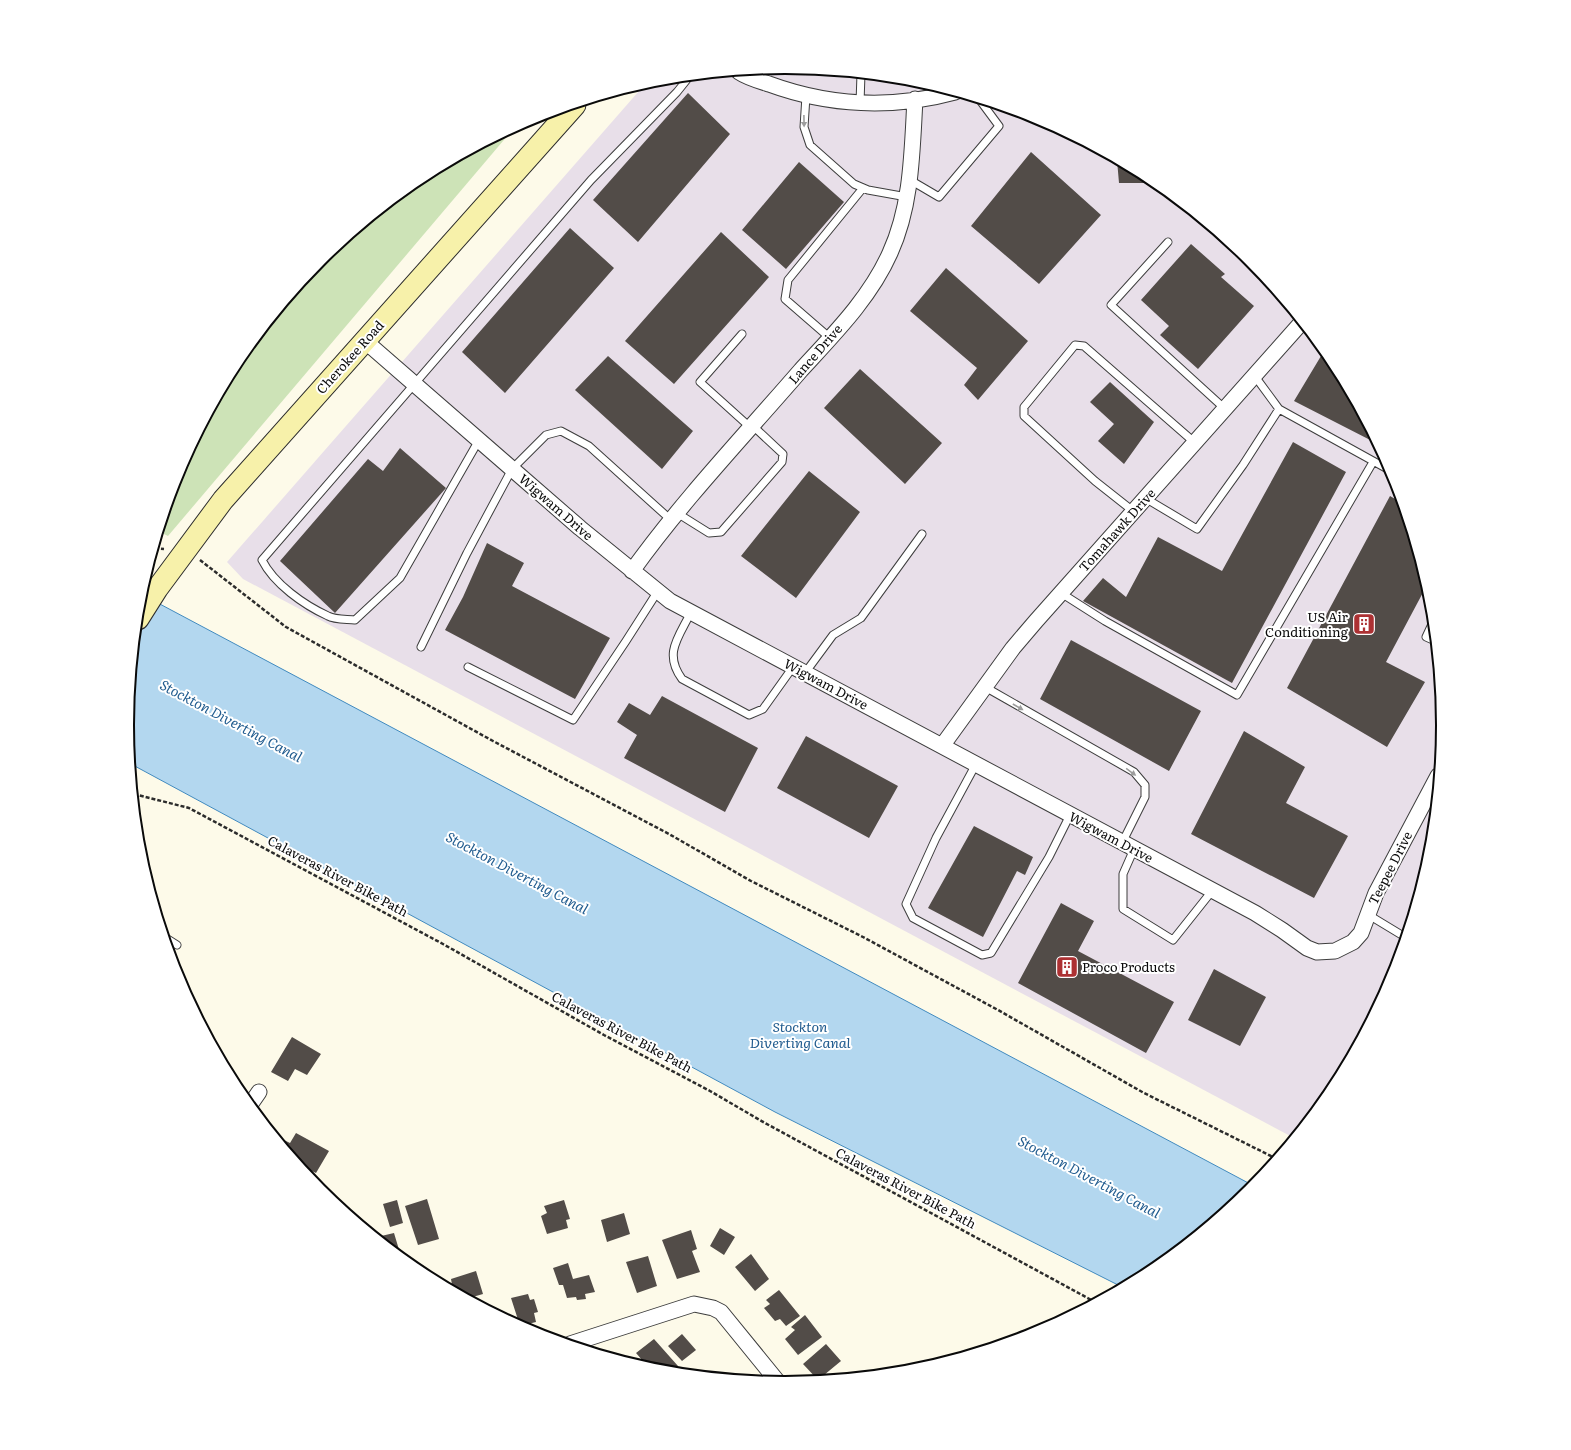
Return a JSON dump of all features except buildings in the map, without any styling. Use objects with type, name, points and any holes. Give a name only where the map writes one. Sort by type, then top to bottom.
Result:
[{"type":"street","points":[[746,75],[795,94],[836,102],[860,103],[915,99],[944,94]]},
{"type":"street","name":"Lance Drive","points":[[632,571],[674,516],[866,295],[879,274],[890,252],[903,217],[910,180],[915,99]]},
{"type":"street","name":"Cherokee Road","points":[[145,607],[187,547],[223,500],[569,112]]},
{"type":"street","name":"Tomahawk Drive","points":[[942,746],[1013,648],[1144,498],[1299,325]]},
{"type":"street","name":"Wigwam Drive","points":[[365,341],[512,469],[632,571],[670,601],[1212,890],[1282,930],[1307,948],[1317,952],[1335,951]]},
{"type":"street","name":"Teepee Drive","points":[[1335,951],[1353,942],[1363,928],[1367,914],[1433,794]]},
{"type":"street","points":[[253,1100],[259,1092]]},
{"type":"street","points":[[577,1341],[682,1306],[694,1304],[713,1308],[721,1312],[730,1321],[773,1376]]},
{"type":"lane","points":[[860,103],[861,79]]},
{"type":"lane","points":[[479,440],[400,578],[355,620],[329,617],[297,598],[268,571],[262,560],[591,180],[683,83]]},
{"type":"lane","points":[[806,96],[804,127],[810,145],[854,184],[863,188],[907,197]]},
{"type":"lane","points":[[910,180],[938,197],[999,126],[984,105]]},
{"type":"lane","points":[[830,338],[785,298],[785,290],[788,280],[863,188]]},
{"type":"lane","points":[[1168,242],[1111,305],[1224,408]]},
{"type":"lane","points":[[421,647],[467,553],[512,469],[546,435],[561,431],[589,446],[674,516],[709,532],[721,532],[782,462],[783,454],[700,382],[742,334]]},
{"type":"lane","points":[[1133,511],[1095,480],[1024,416],[1024,407],[1075,345],[1084,346],[1194,442]]},
{"type":"lane","points":[[1253,375],[1279,409],[1383,467]]},
{"type":"lane","points":[[1144,498],[1197,529],[1243,465],[1279,409]]},
{"type":"lane","points":[[1061,593],[1104,621],[1237,695],[1373,462]]},
{"type":"lane","points":[[691,612],[672,651],[675,670],[682,679],[749,715],[763,709],[833,635],[861,618],[922,534]]},
{"type":"lane","points":[[468,667],[573,720],[658,591]]},
{"type":"lane","points":[[1429,630],[1426,637],[1431,639]]},
{"type":"lane","points":[[985,687],[1134,772],[1145,785],[1145,797],[1128,846],[1123,874],[1123,909],[1173,940],[1212,890]]},
{"type":"lane","points":[[976,764],[936,838],[906,904],[913,918],[982,955],[991,953],[1049,857],[1070,815]]},
{"type":"lane","points":[[1367,914],[1402,935]]},
{"type":"lane","points":[[172,942],[177,945]]},
{"type":"path","points":[[187,547],[208,567],[286,627],[493,741],[669,834],[751,881],[863,937],[1144,1093],[1272,1157]]},
{"type":"path","name":"Calaveras River Bike Path","points":[[139,795],[189,808],[443,944],[604,1035],[710,1090],[765,1123],[1091,1299]]},
{"type":"shaded area","points":[[786,74],[828,75],[870,80],[954,96],[1035,124],[1073,141],[1111,161],[1182,209],[1215,236],[1246,265],[1275,296],[1302,329],[1327,363],[1369,437],[1387,476],[1402,516],[1414,557],[1424,598],[1431,640],[1435,682],[1435,768],[1431,810],[1424,852],[1402,934],[1387,974],[1349,1051],[1327,1087],[1290,1136],[243,579],[227,562],[639,91],[701,80],[743,75]]},
{"type":"green space","points":[[506,137],[168,536],[164,534],[184,476],[222,399],[244,363],[296,296],[325,265],[356,236],[389,209],[460,161]]},
{"type":"water","name":"Stockton Diverting Canal","points":[[147,597],[1248,1183],[1215,1214],[1182,1241],[1118,1285],[775,1112],[136,767],[134,725],[136,682],[140,640]]},
{"type":"place","name":"US Air Conditioning","points":[[1364,624]]},
{"type":"place","name":"Proco Products","points":[[1067,967]]}]
